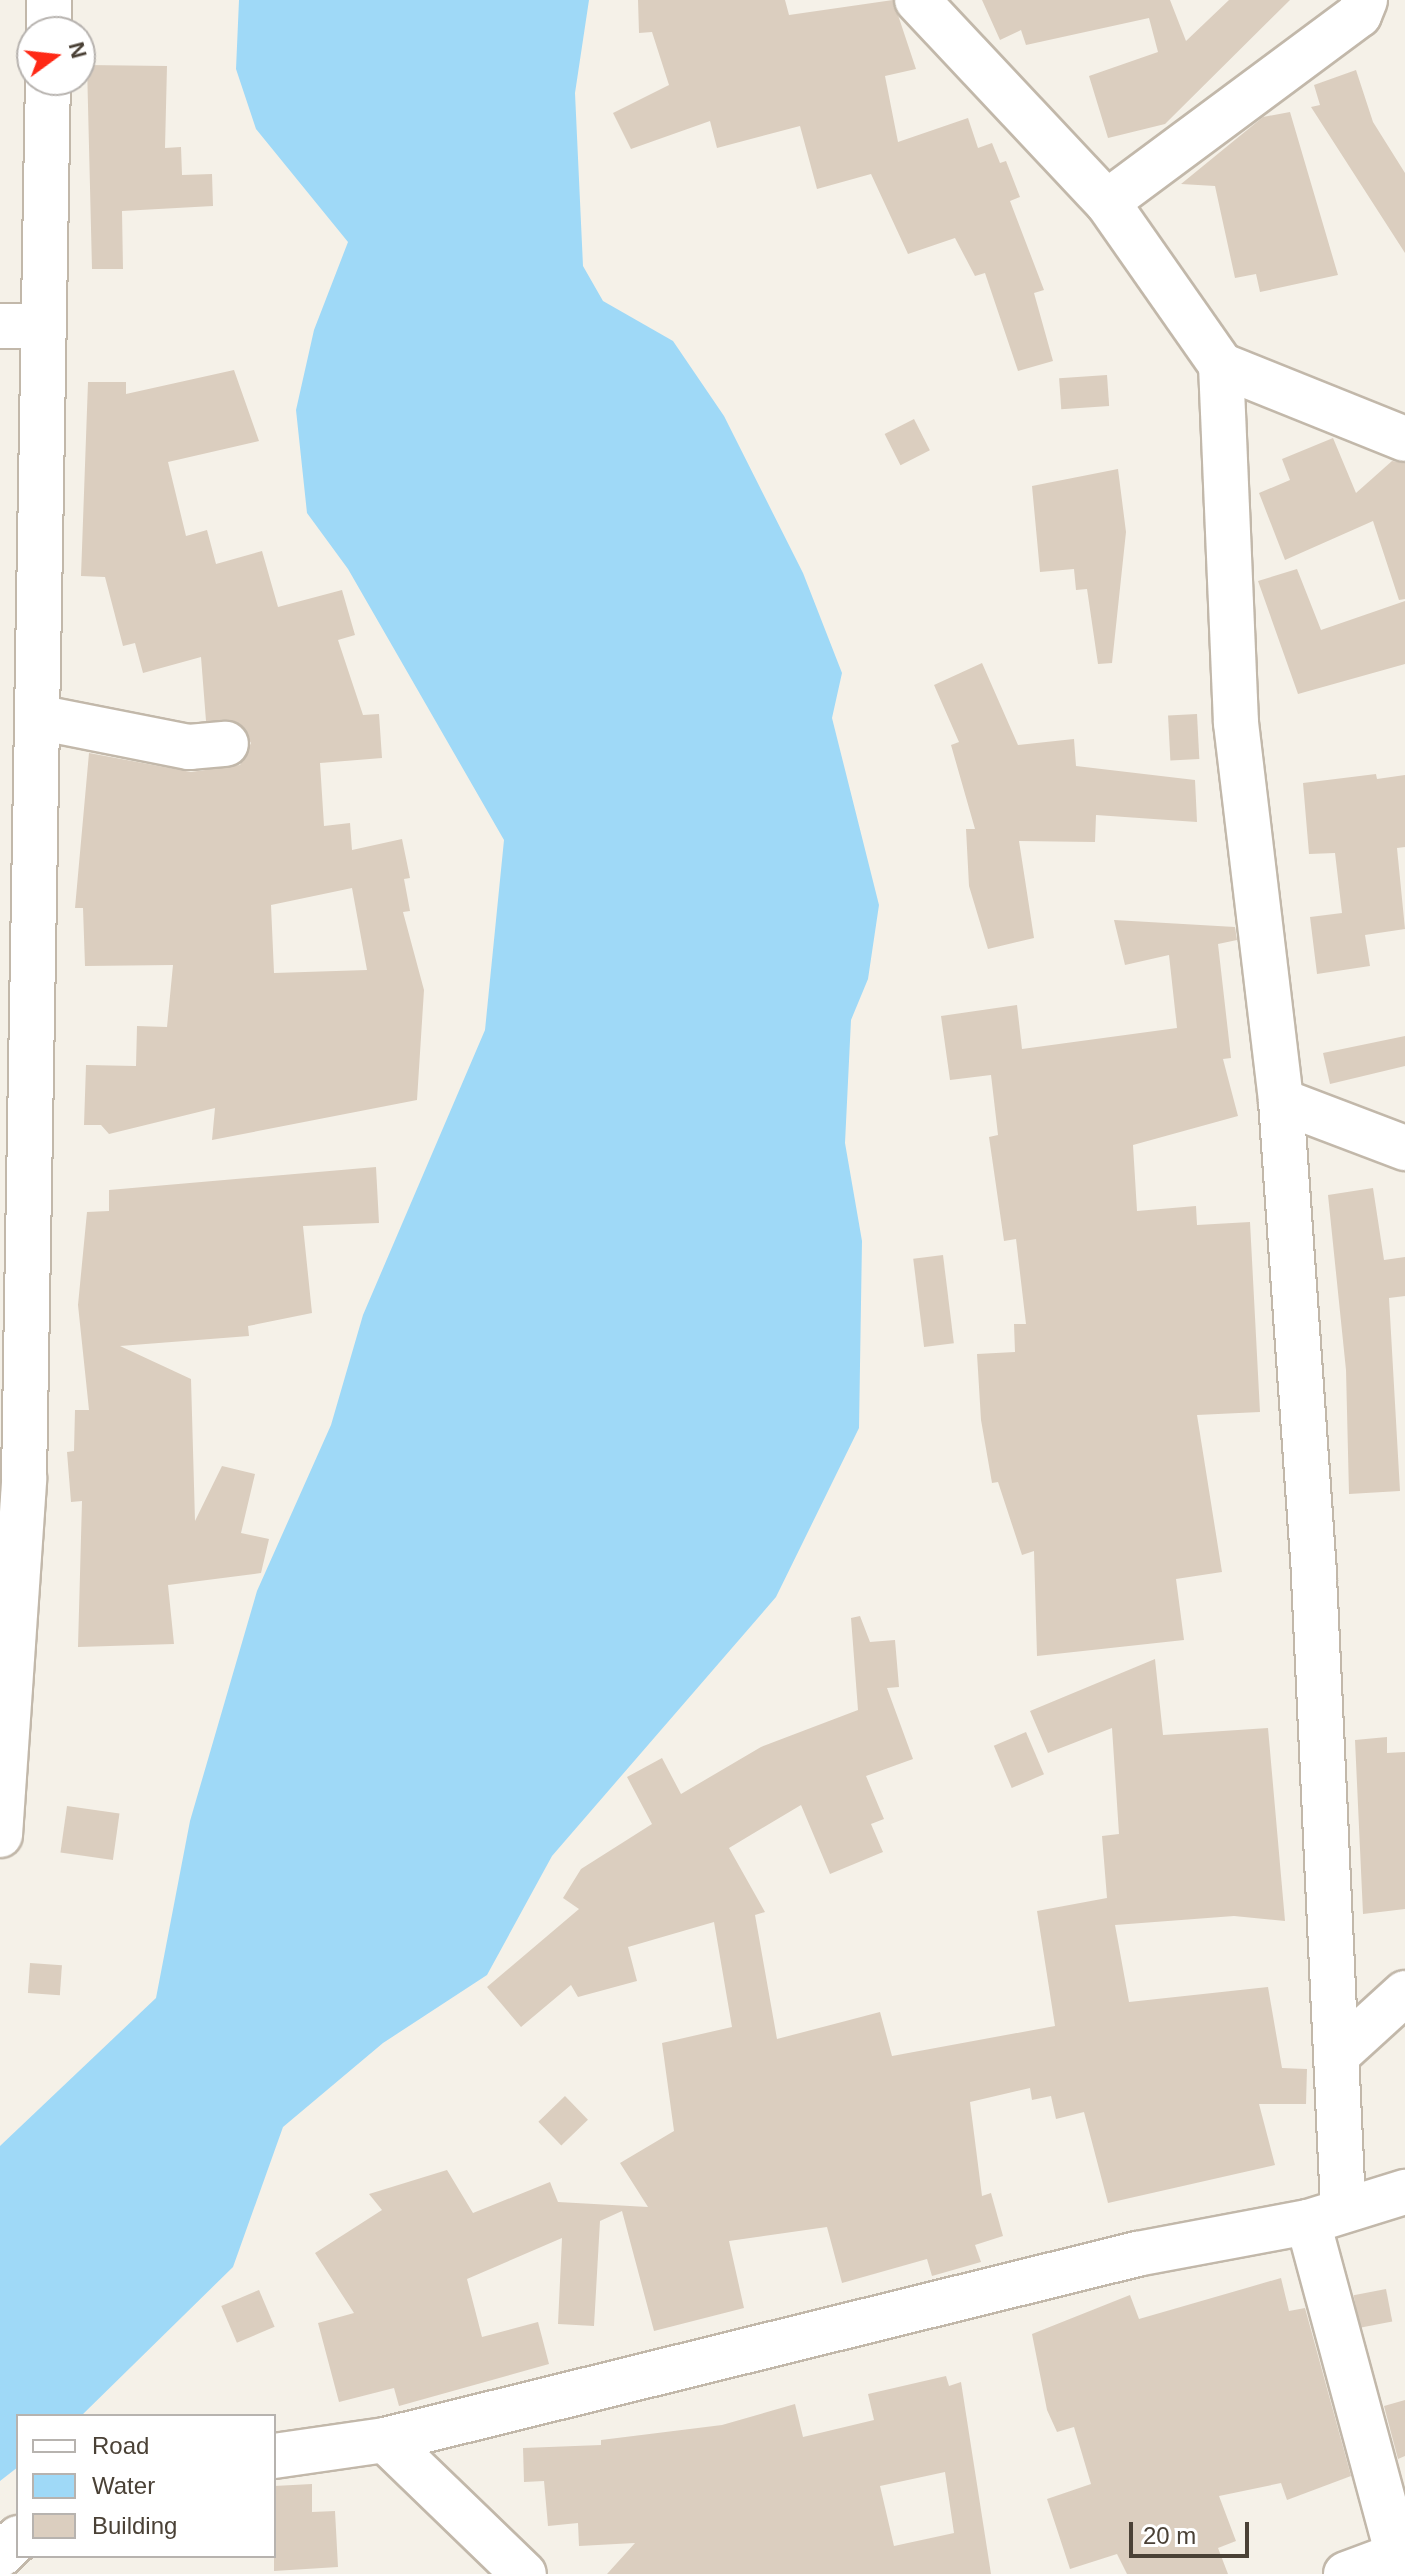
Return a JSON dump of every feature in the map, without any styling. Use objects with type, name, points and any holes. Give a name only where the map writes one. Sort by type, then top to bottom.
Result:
[{"type":"street","points":[[917,0],[1107,202],[1221,365],[1236,723],[1281,1101],[1337,2055],[1326,2214],[1402,2553],[1346,2574]]},
{"type":"street","points":[[1107,202],[1359,15],[1365,0]]},
{"type":"street","points":[[0,1835],[12,1479],[18,952],[37,717],[48,96]]},
{"type":"street","points":[[0,326],[44,326]]},
{"type":"street","points":[[1221,365],[1405,439]]},
{"type":"street","points":[[37,717],[189,747],[226,744]]},
{"type":"street","points":[[1281,1101],[1405,1148]]},
{"type":"street","points":[[1337,2055],[1405,1993]]},
{"type":"street","points":[[276,2456],[385,2440],[1137,2254],[1326,2214],[1405,2192]]},
{"type":"street","points":[[385,2440],[524,2574]]},
{"type":"street","points":[[0,2555],[16,2540]]},
{"type":"water","points":[[239,0],[589,0],[575,93],[583,266],[603,301],[673,341],[724,416],[803,573],[842,673],[832,718],[879,905],[868,979],[851,1020],[845,1143],[862,1241],[859,1428],[776,1597],[552,1856],[487,1975],[383,2043],[283,2127],[233,2267],[83,2414],[16,2414],[16,2469],[0,2481],[0,2146],[156,1998],[190,1821],[257,1591],[331,1425],[363,1315],[485,1030],[504,840],[348,569],[307,513],[296,410],[314,330],[348,242],[256,129],[236,69]]},
{"type":"building","points":[[638,0],[785,0],[789,15],[893,0],[916,69],[885,76],[898,142],[968,118],[978,148],[992,143],[1000,163],[1006,161],[1020,197],[1010,201],[1044,290],[1034,293],[1053,361],[1018,371],[985,273],[975,276],[955,238],[908,254],[871,174],[817,189],[800,126],[717,148],[710,121],[631,149],[613,113],[669,85],[652,32],[639,33]]},
{"type":"building","points":[[982,0],[1170,0],[1186,41],[1229,0],[1290,0],[1165,124],[1108,138],[1089,76],[1158,52],[1149,18],[1026,45],[1021,30],[1000,40]]},
{"type":"building","points":[[96,65],[167,66],[165,148],[181,147],[182,175],[212,174],[213,206],[122,211],[123,269],[92,269],[88,96],[96,96]]},
{"type":"building","points":[[1356,70],[1373,122],[1405,173],[1405,253],[1311,107],[1320,105],[1314,85]]},
{"type":"building","points":[[1290,112],[1338,275],[1260,292],[1256,274],[1235,278],[1215,186],[1181,184],[1263,117]]},
{"type":"building","points":[[234,370],[259,441],[168,462],[186,536],[207,530],[216,564],[262,551],[278,607],[342,590],[355,635],[338,640],[363,715],[379,714],[382,758],[320,763],[324,826],[350,823],[352,850],[402,839],[410,878],[404,879],[410,911],[403,912],[424,990],[417,1100],[212,1140],[215,1108],[109,1134],[101,1125],[84,1125],[86,1065],[136,1066],[137,1026],[167,1027],[173,965],[85,966],[83,908],[75,908],[89,753],[191,772],[240,765],[251,743],[237,722],[206,721],[201,657],[143,673],[135,643],[123,646],[105,577],[81,576],[88,382],[126,382],[126,394]],"holes":[[[352,888],[367,970],[274,973],[271,905]]]},
{"type":"building","points":[[1107,375],[1109,406],[1061,409],[1059,378]]},
{"type":"building","points":[[914,419],[930,450],[900,465],[885,434]]},
{"type":"building","points":[[1333,438],[1356,493],[1392,461],[1405,463],[1405,599],[1399,600],[1373,521],[1285,560],[1259,493],[1290,480],[1282,459]]},
{"type":"building","points":[[1118,469],[1126,532],[1112,663],[1098,664],[1087,589],[1076,590],[1074,569],[1040,572],[1032,486]]},
{"type":"building","points":[[1297,569],[1321,630],[1405,601],[1405,664],[1298,694],[1258,581]]},
{"type":"building","points":[[982,663],[1018,745],[1074,739],[1076,766],[1195,780],[1197,822],[1096,815],[1095,842],[1019,841],[1034,938],[988,949],[969,886],[966,829],[975,829],[951,745],[959,742],[934,685]]},
{"type":"building","points":[[1197,714],[1199,759],[1170,760],[1168,716]]},
{"type":"building","points":[[1376,774],[1377,779],[1405,775],[1405,847],[1397,848],[1405,929],[1365,935],[1370,966],[1317,974],[1310,917],[1342,913],[1335,853],[1309,854],[1303,783]]},
{"type":"building","points":[[1114,920],[1235,927],[1237,940],[1218,944],[1231,1058],[1223,1059],[1238,1116],[1133,1145],[1137,1211],[1196,1206],[1197,1225],[1250,1222],[1260,1412],[1197,1415],[1222,1572],[1176,1579],[1184,1640],[1037,1656],[1034,1551],[1022,1555],[998,1482],[992,1483],[981,1420],[977,1354],[1015,1352],[1014,1324],[1026,1324],[1016,1239],[1004,1241],[989,1137],[998,1135],[991,1075],[950,1080],[941,1016],[1017,1005],[1022,1049],[1177,1028],[1169,955],[1125,965]]},
{"type":"building","points":[[1405,1036],[1405,1066],[1330,1084],[1323,1053]]},
{"type":"building","points":[[376,1167],[379,1223],[303,1226],[312,1313],[248,1326],[249,1336],[120,1346],[191,1379],[195,1521],[222,1466],[255,1474],[241,1533],[269,1539],[261,1573],[168,1585],[174,1644],[78,1647],[82,1501],[71,1502],[67,1452],[74,1451],[75,1410],[89,1410],[78,1305],[87,1212],[109,1211],[109,1190]]},
{"type":"building","points":[[1373,1188],[1384,1260],[1405,1257],[1405,1296],[1389,1298],[1400,1491],[1349,1494],[1346,1370],[1328,1195]]},
{"type":"building","points":[[943,1255],[954,1343],[924,1347],[913,1259]]},
{"type":"building","points":[[860,1616],[870,1642],[895,1640],[899,1687],[887,1688],[913,1759],[866,1776],[884,1819],[871,1824],[883,1852],[830,1874],[801,1805],[729,1848],[765,1912],[755,1915],[777,2039],[880,2012],[892,2056],[1055,2026],[1037,1911],[1107,1898],[1102,1836],[1119,1834],[1112,1728],[1048,1753],[1030,1711],[1155,1659],[1163,1735],[1268,1728],[1285,1921],[1234,1916],[1115,1925],[1129,2002],[1268,1987],[1282,2068],[1307,2069],[1306,2104],[1259,2104],[1275,2165],[1108,2203],[1084,2112],[1056,2119],[1051,2096],[1032,2100],[1030,2088],[970,2102],[982,2196],[991,2193],[1003,2236],[975,2245],[981,2262],[932,2276],[927,2259],[842,2283],[827,2227],[729,2241],[744,2308],[654,2331],[622,2211],[600,2221],[594,2326],[558,2324],[562,2238],[467,2279],[482,2337],[538,2322],[549,2364],[399,2406],[394,2388],[339,2402],[318,2323],[354,2313],[315,2253],[382,2210],[369,2194],[447,2170],[473,2213],[550,2182],[558,2202],[648,2207],[620,2163],[674,2131],[662,2043],[732,2027],[714,1922],[628,1947],[637,1981],[578,1997],[571,1985],[521,2027],[487,1987],[579,1909],[563,1898],[581,1869],[652,1824],[627,1777],[662,1758],[681,1794],[761,1747],[858,1710],[851,1618]]},
{"type":"building","points":[[1026,1732],[1044,1774],[1012,1788],[994,1746]]},
{"type":"building","points":[[1387,1737],[1387,1753],[1405,1752],[1405,1909],[1363,1914],[1355,1740]]},
{"type":"building","points":[[67,1806],[119,1813],[113,1860],[60,1853]]},
{"type":"building","points":[[30,1963],[62,1965],[60,1995],[28,1993]]},
{"type":"building","points":[[565,2096],[588,2120],[561,2145],[538,2122]]},
{"type":"building","points":[[1281,2278],[1289,2311],[1305,2308],[1351,2476],[1287,2500],[1281,2483],[1219,2496],[1236,2541],[1218,2548],[1228,2574],[1127,2574],[1117,2554],[1070,2569],[1047,2499],[1091,2484],[1074,2427],[1057,2432],[1047,2410],[1032,2334],[1130,2295],[1139,2319]]},
{"type":"building","points":[[1386,2289],[1392,2321],[1360,2328],[1354,2295]]},
{"type":"building","points":[[259,2290],[275,2327],[237,2343],[221,2306]]},
{"type":"building","points":[[946,2376],[949,2386],[961,2382],[991,2574],[607,2574],[635,2543],[579,2546],[578,2523],[548,2526],[544,2481],[524,2482],[523,2448],[601,2445],[601,2440],[722,2425],[795,2404],[803,2437],[874,2420],[868,2394]],"holes":[[[945,2472],[954,2533],[894,2546],[880,2486]]]},
{"type":"building","points":[[1405,2400],[1405,2456],[1398,2459],[1384,2406]]},
{"type":"building","points":[[312,2484],[312,2512],[335,2511],[338,2567],[274,2571],[276,2486]]}]
